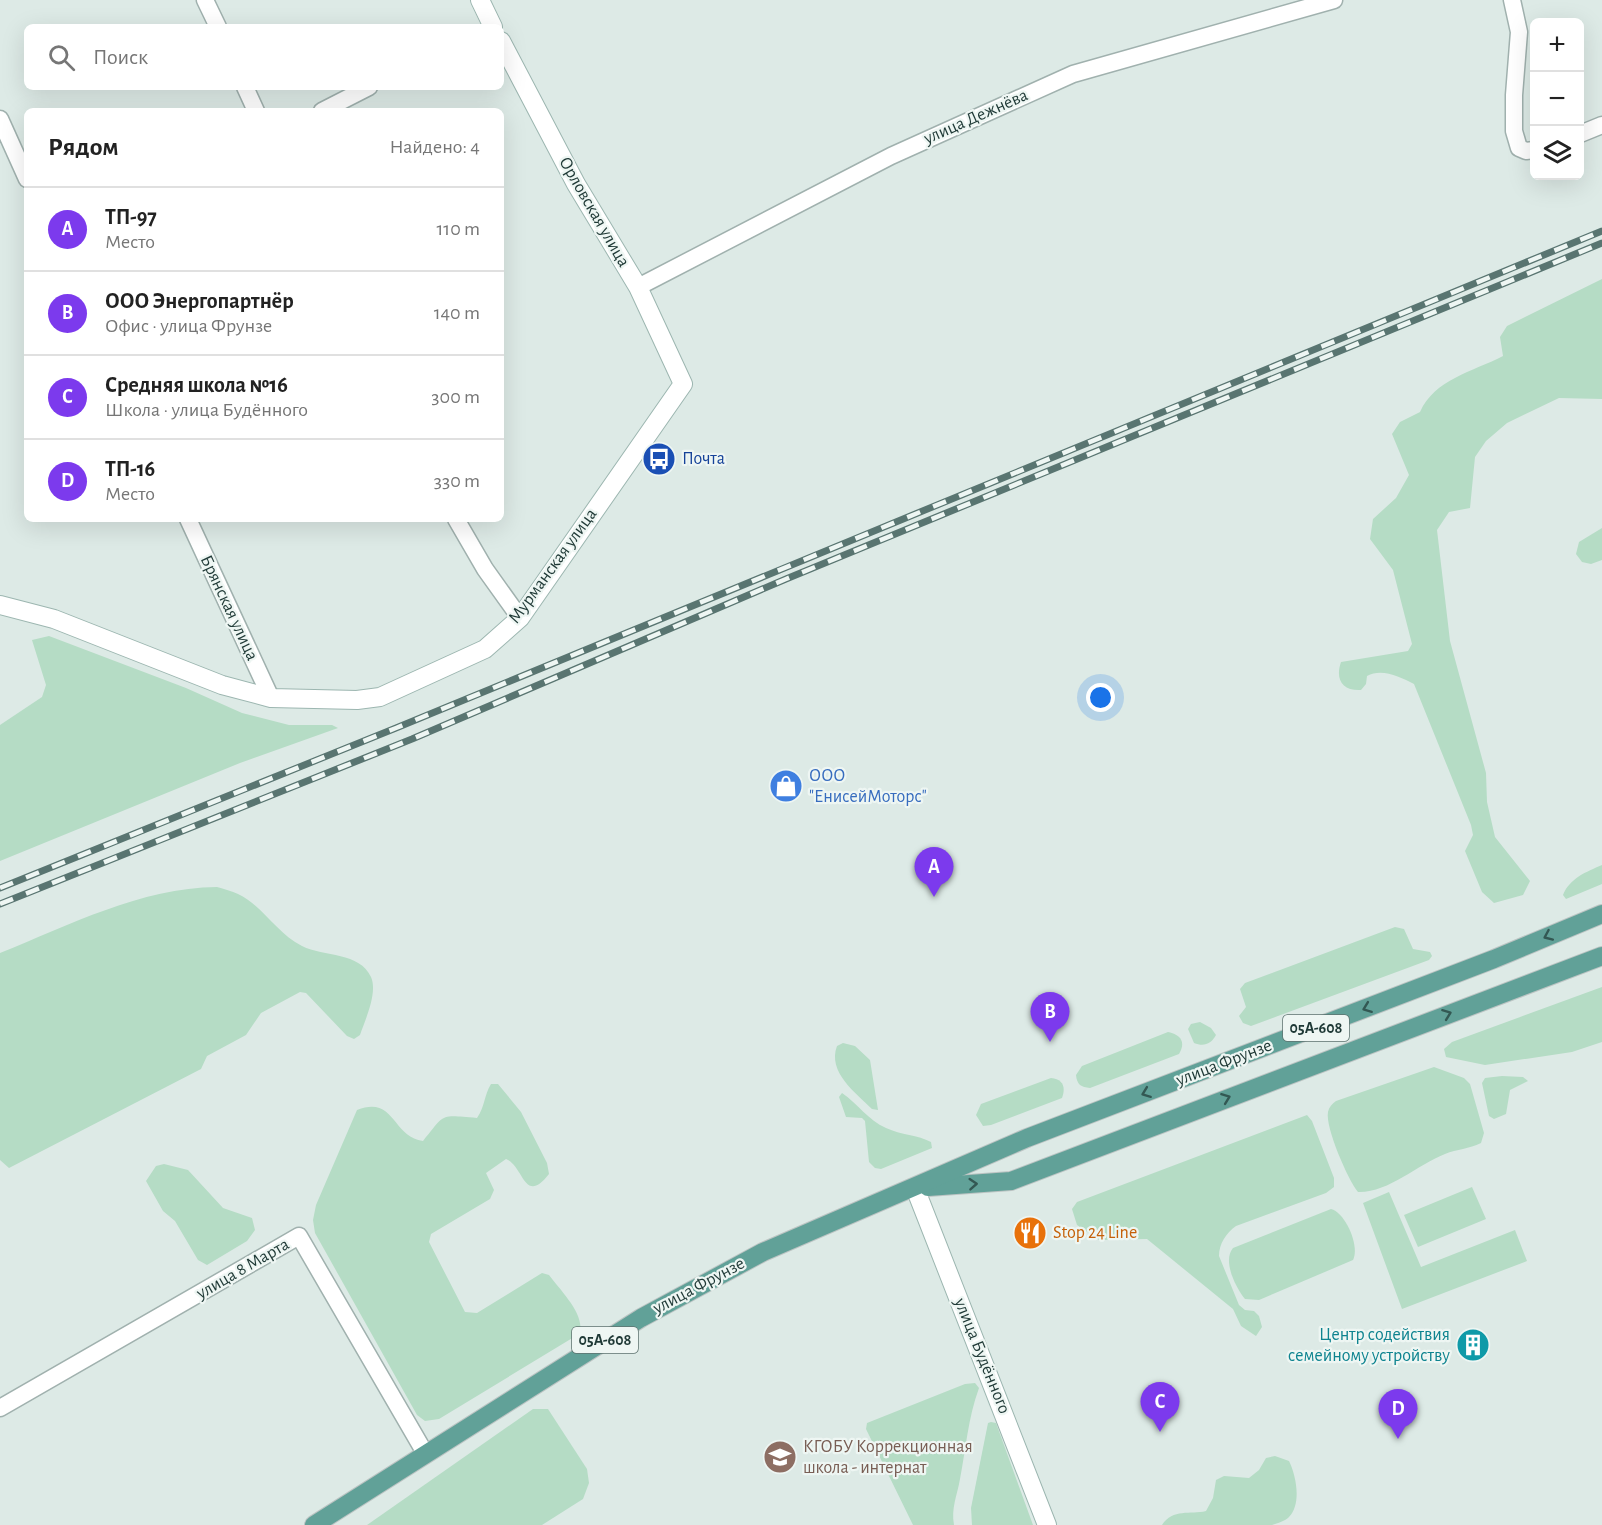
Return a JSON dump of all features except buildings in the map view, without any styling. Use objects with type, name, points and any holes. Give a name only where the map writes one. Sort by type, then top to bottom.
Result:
[{"type":"main road","points":[[480,0],[489,24]]},
{"type":"main road","name":"Орловская улица","points":[[504,48],[576,184],[638,287],[683,384]]},
{"type":"main road","name":"Мурманская улица","points":[[0,605],[54,619],[222,685],[271,698],[357,700],[380,698],[485,649],[520,618],[683,384]]},
{"type":"main road","name":"улица Фрунзе","points":[[314,1525],[651,1312],[763,1252],[1028,1138],[1483,963],[1602,914]]},
{"type":"main road","name":"улица Фрунзе","points":[[915,1188],[1011,1181],[1602,956]]},
{"type":"main road","name":"улица Будённого","points":[[915,1188],[991,1376],[1047,1525]]},
{"type":"street","points":[[205,0],[217,24]]},
{"type":"street","name":"улица Дежнёва","points":[[638,287],[891,156],[1073,74],[1334,0]]},
{"type":"street","points":[[1512,0],[1519,32],[1514,95],[1514,131],[1519,148],[1530,150]]},
{"type":"street","points":[[246,90],[255,108]]},
{"type":"street","points":[[328,108],[363,90]]},
{"type":"street","points":[[0,119],[24,172]]},
{"type":"street","points":[[1584,132],[1602,125]]},
{"type":"street","name":"Брянская улица","points":[[189,522],[271,698]]},
{"type":"street","points":[[458,522],[485,569],[520,618]]},
{"type":"street","name":"улица 8 Марта","points":[[0,1408],[299,1236],[425,1453]]},
{"type":"green space","points":[[1602,279],[1602,399],[1559,398],[1507,423],[1486,441],[1475,457],[1470,508],[1449,512],[1437,530],[1450,641],[1486,773],[1487,802],[1495,837],[1530,881],[1523,895],[1494,903],[1482,892],[1465,851],[1473,835],[1471,825],[1414,684],[1391,674],[1379,673],[1367,676],[1366,684],[1361,690],[1354,690],[1342,683],[1339,668],[1341,662],[1408,651],[1412,644],[1393,570],[1370,539],[1373,519],[1396,498],[1409,475],[1392,434],[1400,422],[1420,412],[1435,392],[1445,384],[1503,356],[1500,337],[1507,326]]},
{"type":"green space","points":[[1602,528],[1602,560],[1591,564],[1582,562],[1576,554],[1579,542]]},
{"type":"green space","points":[[49,636],[186,688],[242,713],[289,725],[332,725],[338,728],[240,763],[0,861],[0,725],[42,697],[46,685],[32,640]]},
{"type":"green space","points":[[1602,865],[1602,884],[1566,899],[1563,895],[1574,880]]},
{"type":"green space","points":[[217,887],[247,899],[293,941],[302,946],[350,959],[366,969],[373,983],[373,991],[360,1035],[354,1039],[347,1036],[306,993],[300,992],[261,1013],[246,1035],[207,1056],[201,1069],[9,1168],[0,1160],[0,953],[79,920],[133,901],[188,889]]},
{"type":"green space","points":[[1395,927],[1404,929],[1413,949],[1430,952],[1432,956],[1429,960],[1251,1026],[1243,1023],[1239,1016],[1246,1007],[1240,989],[1245,983]]},
{"type":"green space","points":[[1602,987],[1602,1042],[1572,1052],[1485,1065],[1446,1057],[1444,1049],[1452,1042]]},
{"type":"green space","points":[[1200,1022],[1211,1028],[1216,1035],[1212,1041],[1204,1045],[1194,1043],[1188,1029],[1191,1024]]},
{"type":"green space","points":[[1168,1032],[1181,1040],[1182,1046],[1179,1054],[1090,1088],[1078,1083],[1076,1075],[1082,1066]]},
{"type":"green space","points":[[843,1043],[855,1046],[870,1060],[878,1110],[872,1109],[858,1096],[839,1073],[835,1056],[837,1046]]},
{"type":"green space","points":[[1434,1067],[1464,1078],[1470,1084],[1484,1133],[1481,1143],[1445,1154],[1380,1188],[1358,1192],[1343,1165],[1330,1129],[1328,1112],[1330,1107],[1336,1101]]},
{"type":"green space","points":[[1523,1077],[1528,1081],[1510,1090],[1506,1114],[1494,1119],[1489,1116],[1482,1083],[1485,1078]]},
{"type":"green space","points":[[1051,1078],[1061,1082],[1064,1090],[1062,1098],[991,1125],[983,1126],[976,1115],[981,1104]]},
{"type":"green space","points":[[491,1084],[498,1084],[521,1112],[547,1163],[549,1174],[541,1183],[534,1186],[529,1185],[512,1163],[506,1159],[486,1173],[494,1190],[490,1199],[431,1234],[429,1242],[465,1312],[477,1313],[542,1273],[549,1275],[576,1311],[579,1319],[579,1334],[439,1419],[425,1421],[417,1415],[315,1233],[313,1220],[316,1205],[357,1110],[369,1107],[379,1108],[413,1138],[423,1141],[444,1118],[456,1116],[477,1118]]},
{"type":"green space","points":[[842,1093],[880,1125],[931,1142],[932,1148],[881,1169],[875,1168],[869,1162],[865,1121],[862,1118],[846,1117],[839,1097]]},
{"type":"green space","points":[[1307,1115],[1312,1121],[1334,1178],[1334,1187],[1326,1193],[1236,1226],[1226,1235],[1220,1247],[1219,1256],[1239,1305],[1245,1310],[1254,1311],[1259,1316],[1262,1327],[1256,1336],[1241,1326],[1233,1309],[1147,1239],[1099,1240],[1077,1225],[1072,1209],[1077,1202]]},
{"type":"green space","points":[[164,1164],[188,1170],[223,1208],[252,1218],[255,1230],[247,1241],[207,1265],[198,1260],[175,1221],[163,1211],[146,1181],[156,1166]]},
{"type":"green space","points":[[1472,1187],[1486,1219],[1418,1247],[1404,1215]]},
{"type":"green space","points":[[1389,1192],[1421,1267],[1515,1230],[1527,1261],[1402,1309],[1363,1203]]},
{"type":"green space","points":[[1331,1209],[1342,1217],[1350,1231],[1355,1247],[1353,1260],[1259,1300],[1245,1299],[1234,1281],[1230,1267],[1230,1253],[1233,1248]]},
{"type":"green space","points":[[975,1383],[979,1388],[970,1422],[955,1502],[954,1525],[913,1525],[866,1429],[867,1423],[965,1384]]},
{"type":"green space","points":[[533,1409],[548,1409],[587,1469],[589,1483],[583,1499],[542,1525],[367,1525]]},
{"type":"green space","points":[[988,1423],[996,1423],[1033,1525],[972,1525],[971,1508]]},
{"type":"green space","points":[[1275,1456],[1289,1461],[1296,1481],[1295,1505],[1286,1520],[1272,1525],[1162,1525],[1171,1516],[1177,1514],[1206,1511],[1213,1498],[1216,1480],[1224,1476],[1249,1478],[1259,1470],[1266,1458]]},
{"type":"railway","points":[[0,888],[396,728],[1602,231]]},
{"type":"railway","points":[[0,904],[412,739],[786,579],[1602,243]]},
{"type":"place","name":"Почта","points":[[659,459]]},
{"type":"place","name":"ООО \"ЕнисейМоторс\"","points":[[786,786]]},
{"type":"place","name":"ТП-97","points":[[934,897]]},
{"type":"place","name":"ООО Энергопартнёр","points":[[1050,1042]]},
{"type":"place","name":"Stop 24 Line","points":[[1030,1233]]},
{"type":"place","name":"Центр содействия семейному устройству","points":[[1473,1345]]},
{"type":"place","name":"Средняя школа №16","points":[[1160,1432]]},
{"type":"place","name":"ТП-16","points":[[1398,1439]]},
{"type":"place","name":"КГОБУ Коррекционная школа - интернат","points":[[780,1457]]}]
